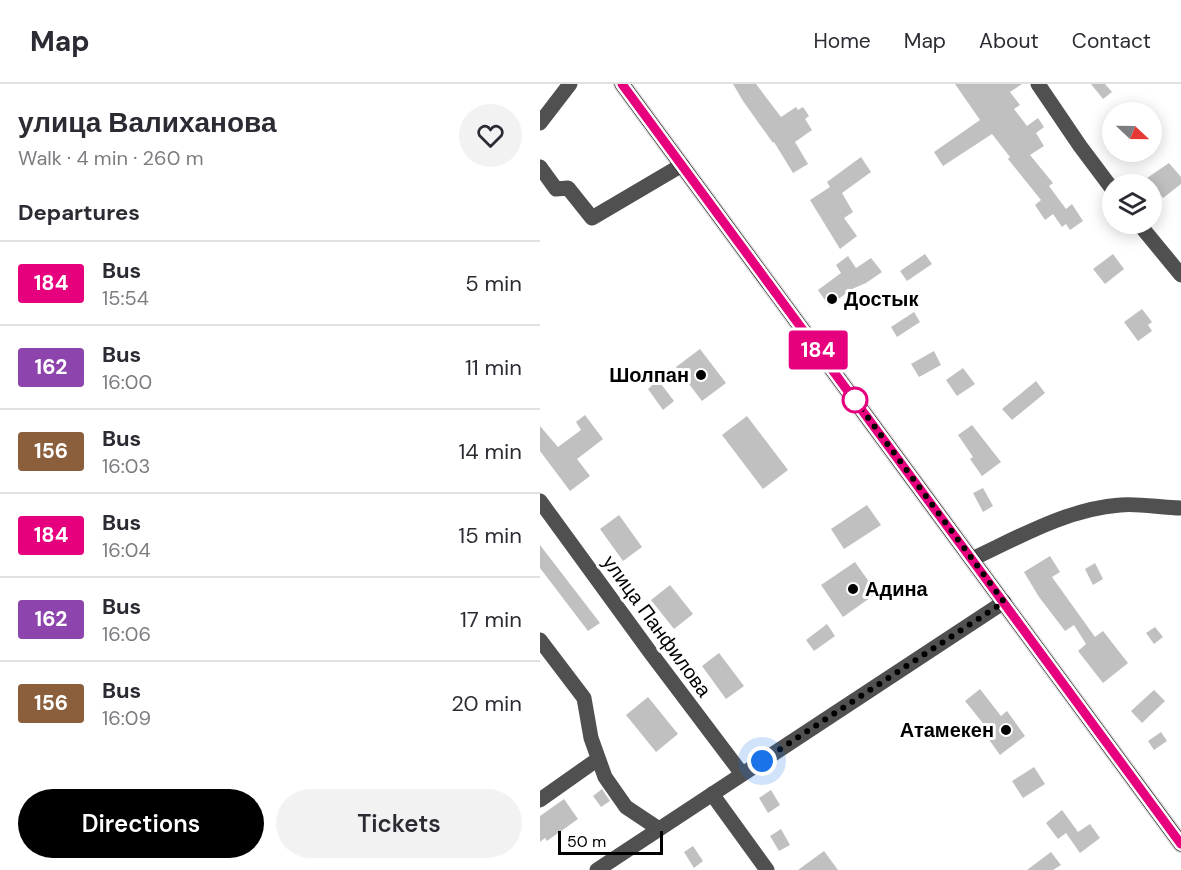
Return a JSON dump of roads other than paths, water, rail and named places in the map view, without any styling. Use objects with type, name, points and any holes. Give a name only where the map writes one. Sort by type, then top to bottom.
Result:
[{"type":"main road","points":[[622,84],[1181,844]]},
{"type":"street","points":[[540,123],[570,84]]},
{"type":"street","points":[[1038,84],[1102,175]]},
{"type":"street","points":[[540,167],[556,189],[568,188],[592,218],[682,165]]},
{"type":"street","points":[[1147,234],[1181,275]]},
{"type":"street","name":"улица Панфилова","points":[[540,501],[742,774]]},
{"type":"street","points":[[972,559],[1048,524],[1092,508],[1123,504],[1181,508]]},
{"type":"street","points":[[597,870],[1004,602]]},
{"type":"street","points":[[540,640],[584,698],[591,738],[605,777],[626,807],[659,829]]},
{"type":"street","points":[[540,800],[598,759]]},
{"type":"street","points":[[712,794],[767,870]]},
{"type":"place","name":"Достык","points":[[832,299]]},
{"type":"place","name":"Шолпан","points":[[701,375]]},
{"type":"place","name":"Адина","points":[[853,589]]},
{"type":"place","name":"Атамекен","points":[[1006,730]]}]
